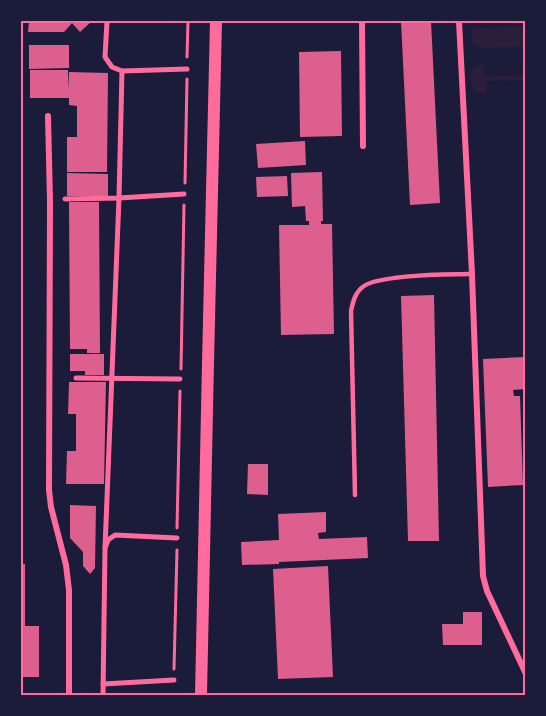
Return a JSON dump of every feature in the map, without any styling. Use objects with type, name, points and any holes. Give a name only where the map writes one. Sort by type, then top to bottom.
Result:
[{"type":"main road","points":[[201,695],[216,21]]},
{"type":"street","points":[[107,21],[105,57],[112,67],[122,71],[187,69]]},
{"type":"street","points":[[362,21],[363,146]]},
{"type":"street","points":[[459,21],[472,274],[483,576],[487,591],[525,672]]},
{"type":"street","points":[[103,695],[105,548],[122,71]]},
{"type":"street","points":[[48,116],[49,490],[51,507],[66,565],[69,590],[69,695]]},
{"type":"street","points":[[65,199],[184,194]]},
{"type":"street","points":[[76,378],[180,379]]},
{"type":"street","points":[[105,548],[108,540],[114,535],[177,538]]},
{"type":"street","points":[[103,684],[174,680]]},
{"type":"lane","points":[[355,495],[351,311],[356,294],[364,286],[377,281],[472,274]]},
{"type":"path","points":[[174,680],[188,21]]},
{"type":"shaded area","points":[[525,26],[525,47],[480,48],[472,42],[472,31],[476,28]]},
{"type":"shaded area","points":[[480,64],[484,64],[485,76],[525,75],[525,80],[486,81],[486,95],[476,91],[471,83],[472,71]]},
{"type":"building","points":[[29,21],[92,21],[80,32],[72,23],[64,32],[28,32]]},
{"type":"building","points":[[401,21],[431,21],[440,203],[410,205]]},
{"type":"building","points":[[29,45],[69,45],[69,68],[29,69]]},
{"type":"building","points":[[341,51],[342,136],[300,137],[299,52]]},
{"type":"building","points":[[30,70],[68,70],[68,91],[69,72],[108,73],[107,172],[67,172],[67,137],[77,137],[77,106],[69,105],[69,98],[30,98]]},
{"type":"building","points":[[305,141],[306,165],[258,168],[256,144]]},
{"type":"building","points":[[322,172],[323,221],[321,224],[332,224],[334,334],[281,335],[279,225],[309,225],[309,221],[306,221],[305,206],[292,207],[291,173]]},
{"type":"building","points":[[67,173],[108,174],[108,196],[67,196]]},
{"type":"building","points":[[287,176],[288,196],[257,197],[256,177]]},
{"type":"building","points":[[69,202],[99,202],[100,353],[87,353],[87,349],[70,349]]},
{"type":"building","points":[[434,295],[439,541],[408,541],[401,296]]},
{"type":"building","points":[[70,354],[104,354],[104,375],[85,375],[85,371],[70,371]]},
{"type":"building","points":[[525,357],[525,389],[513,390],[514,396],[520,396],[523,485],[488,487],[483,359]]},
{"type":"building","points":[[69,382],[106,382],[104,484],[66,484],[67,451],[76,451],[76,414],[68,414]]},
{"type":"building","points":[[248,464],[268,464],[268,495],[247,494]]},
{"type":"building","points":[[70,505],[96,506],[95,568],[90,574],[83,566],[83,552],[70,538]]},
{"type":"building","points":[[326,512],[326,532],[318,533],[319,539],[367,537],[368,558],[242,565],[241,542],[279,540],[278,514]]},
{"type":"building","points":[[21,564],[25,564],[25,626],[39,626],[39,677],[21,677]]},
{"type":"building","points":[[328,566],[333,677],[278,679],[273,569]]},
{"type":"building","points":[[463,612],[482,612],[482,645],[443,645],[442,624],[463,624]]}]
